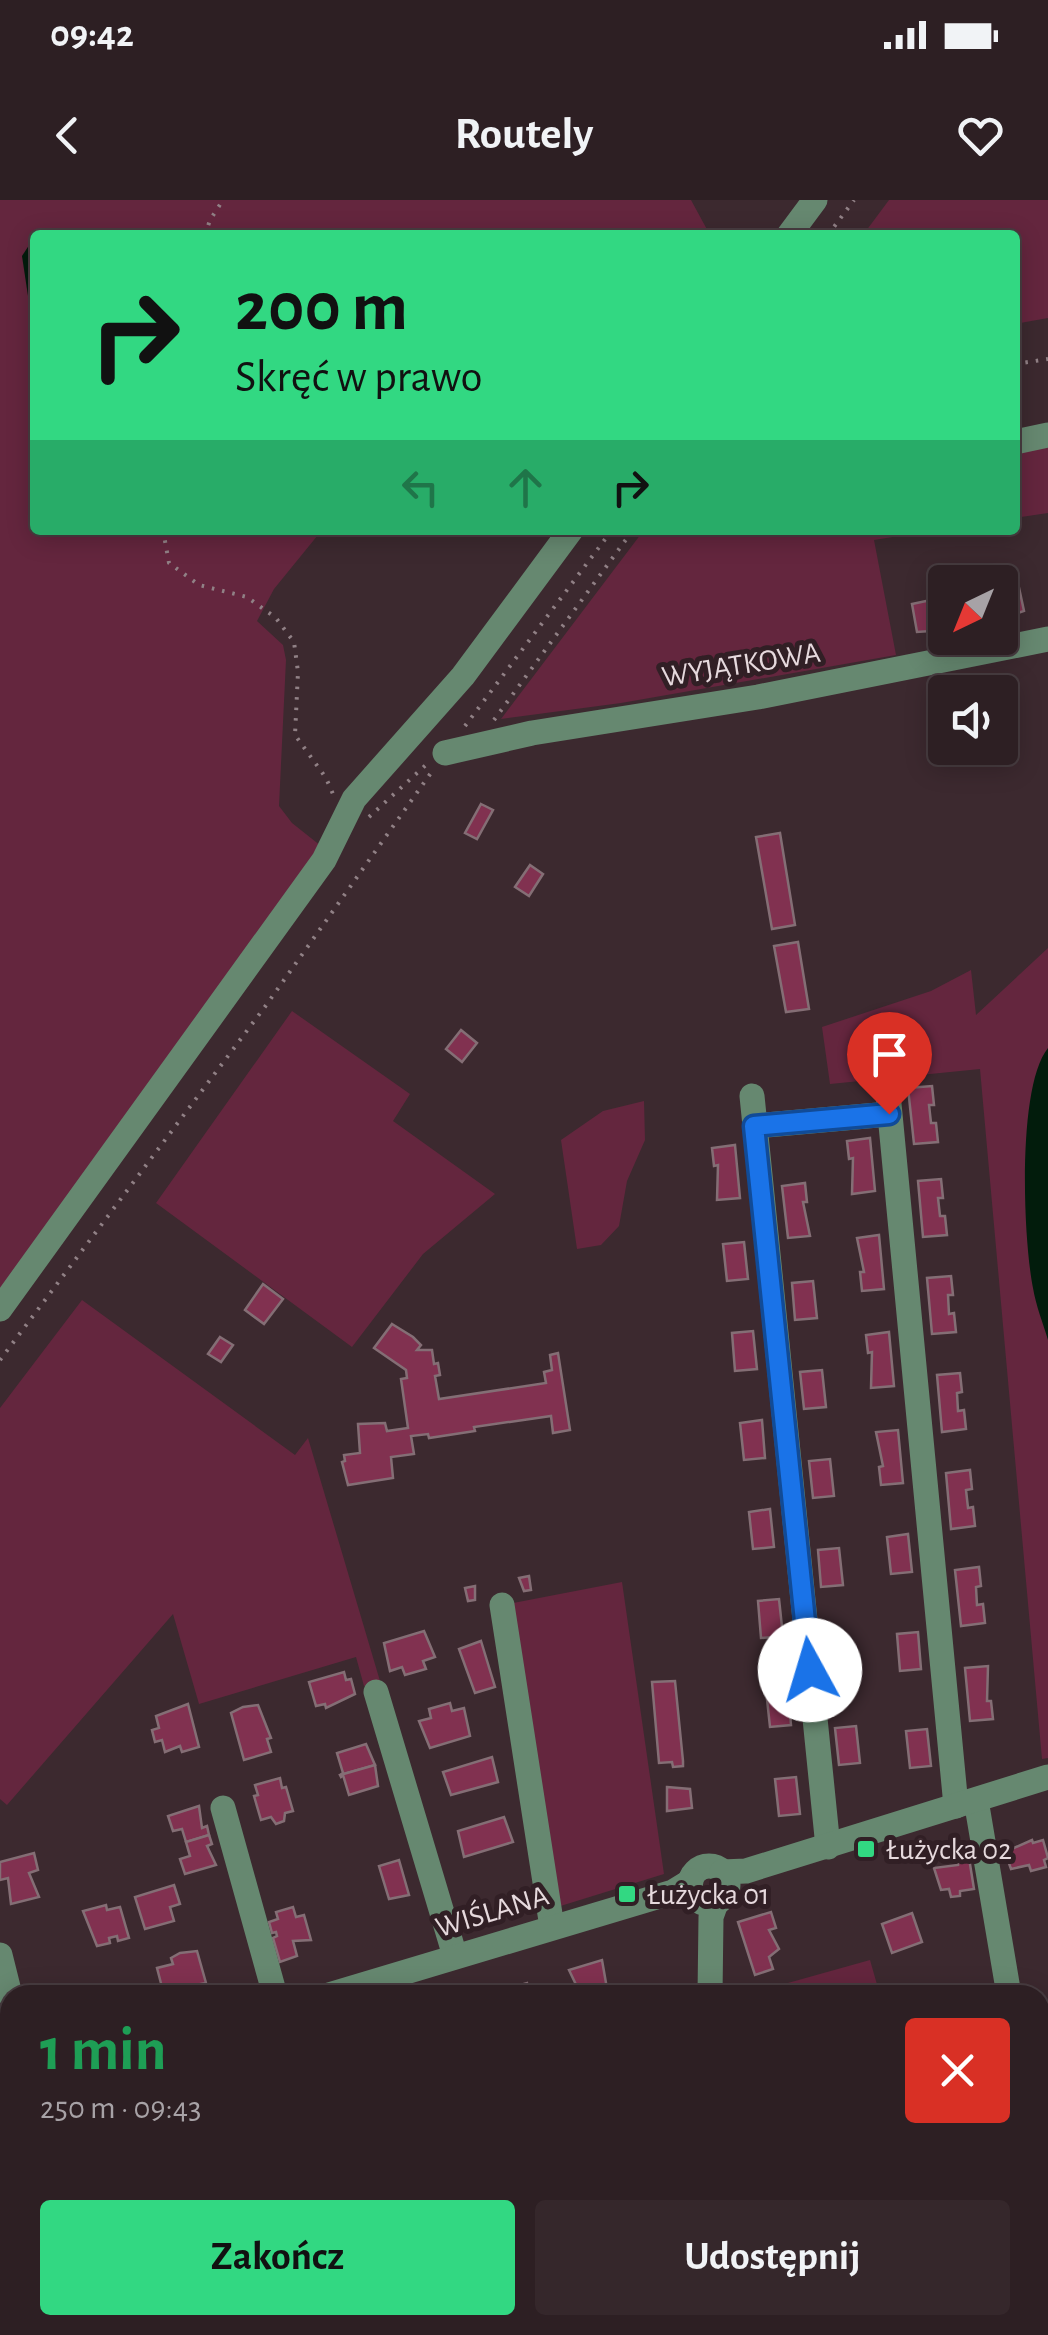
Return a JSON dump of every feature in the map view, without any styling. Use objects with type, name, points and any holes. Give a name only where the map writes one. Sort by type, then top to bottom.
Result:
[{"type":"street","points":[[793,230],[815,200]]},
{"type":"street","points":[[1020,441],[1048,435]]},
{"type":"street","points":[[0,1309],[324,860],[354,799],[463,676],[567,535]]},
{"type":"street","name":"WYJĄTKOWA","points":[[445,752],[679,707],[758,697],[1048,640]]},
{"type":"street","points":[[887,1083],[966,1803],[1007,1985]]},
{"type":"street","points":[[752,1096],[828,1847]]},
{"type":"street","points":[[754,1126],[889,1114]]},
{"type":"street","points":[[502,1605],[552,1927]]},
{"type":"street","points":[[384,1696],[462,1954]]},
{"type":"street","name":"WIŚLANA","points":[[361,1985],[552,1927],[709,1891],[828,1847],[1048,1777]]},
{"type":"street","points":[[222,1808],[273,1985]]},
{"type":"street","points":[[709,1891],[710,1985]]},
{"type":"street","points":[[0,1955],[8,1985]]},
{"type":"path","points":[[207,230],[223,200]]},
{"type":"path","points":[[832,230],[854,200]]},
{"type":"path","points":[[1020,363],[1048,359]]},
{"type":"path","points":[[164,535],[169,563],[199,585],[248,597],[276,618],[294,642],[298,672],[295,735],[326,778],[335,801]]},
{"type":"path","points":[[0,1360],[267,1004],[445,752],[608,535]]},
{"type":"path","points":[[492,742],[490,726],[630,535]]},
{"type":"path","points":[[362,826],[420,768],[445,752]]},
{"type":"shaded area","points":[[0,200],[691,200],[707,230],[30,230],[30,535],[318,535],[274,589],[257,621],[283,645],[286,660],[279,806],[292,823],[321,846],[0,1301]]},
{"type":"shaded area","points":[[889,200],[1048,200],[1048,318],[1020,323],[1020,230],[867,230]]},
{"type":"shaded area","points":[[30,244],[30,309],[22,256]]},
{"type":"shaded area","points":[[1048,441],[1048,513],[1020,517],[1020,446]]},
{"type":"shaded area","points":[[640,535],[906,535],[874,540],[896,655],[621,703],[501,719]]},
{"type":"shaded area","points":[[1048,948],[1048,1758],[1042,1759],[980,1069],[830,1084],[822,1027],[931,991],[971,970],[976,1015]]},
{"type":"shaded area","points":[[292,1011],[410,1094],[393,1121],[495,1194],[423,1254],[352,1347],[156,1203]]},
{"type":"shaded area","points":[[1048,1048],[1048,1340],[1030,1265],[1025,1164],[1031,1094]]},
{"type":"shaded area","points":[[644,1101],[645,1140],[627,1181],[619,1226],[601,1245],[577,1249],[561,1140],[603,1111]]},
{"type":"shaded area","points":[[82,1300],[295,1455],[308,1438],[380,1681],[364,1686],[356,1657],[199,1704],[173,1614],[7,1805],[0,1799],[0,1408]]},
{"type":"shaded area","points":[[622,1582],[664,1874],[554,1908],[508,1604]]},
{"type":"shaded area","points":[[870,1960],[877,1985],[781,1985]]},
{"type":"building","points":[[1018,583],[1024,611],[1018,613]]},
{"type":"building","points":[[928,601],[928,631],[917,632],[912,604]]},
{"type":"building","points":[[481,804],[493,810],[477,839],[465,833]]},
{"type":"building","points":[[780,833],[795,925],[772,929],[756,837]]},
{"type":"building","points":[[530,865],[543,874],[529,896],[515,887]]},
{"type":"building","points":[[798,942],[809,1009],[786,1012],[774,946]]},
{"type":"building","points":[[461,1030],[477,1043],[462,1062],[446,1049]]},
{"type":"building","points":[[932,1086],[934,1105],[929,1105],[938,1142],[914,1144],[908,1088]]},
{"type":"building","points":[[870,1138],[875,1191],[852,1194],[853,1158],[849,1159],[847,1141]]},
{"type":"building","points":[[735,1145],[740,1198],[717,1200],[718,1165],[714,1166],[712,1148]]},
{"type":"building","points":[[941,1179],[943,1198],[938,1198],[947,1235],[923,1237],[918,1181]]},
{"type":"building","points":[[805,1183],[807,1202],[803,1202],[810,1236],[788,1238],[782,1186]]},
{"type":"building","points":[[879,1235],[884,1289],[862,1291],[860,1272],[864,1272],[857,1238]]},
{"type":"building","points":[[744,1242],[748,1279],[727,1281],[723,1244]]},
{"type":"building","points":[[951,1276],[949,1314],[954,1313],[956,1332],[932,1334],[927,1278]]},
{"type":"building","points":[[813,1281],[817,1318],[795,1320],[792,1283]]},
{"type":"building","points":[[263,1284],[283,1299],[264,1324],[245,1310]]},
{"type":"building","points":[[392,1324],[421,1345],[417,1350],[432,1350],[440,1375],[435,1376],[439,1399],[546,1383],[544,1372],[552,1370],[550,1355],[558,1353],[570,1430],[553,1433],[551,1416],[429,1438],[428,1434],[411,1436],[414,1454],[391,1457],[393,1478],[348,1485],[342,1462],[344,1455],[360,1453],[358,1424],[385,1423],[387,1431],[408,1428],[401,1379],[407,1378],[406,1370],[374,1348]]},
{"type":"building","points":[[753,1331],[757,1369],[735,1371],[732,1333]]},
{"type":"building","points":[[889,1332],[894,1386],[871,1388],[872,1352],[868,1353],[866,1335]]},
{"type":"building","points":[[220,1337],[233,1345],[221,1362],[208,1354]]},
{"type":"building","points":[[822,1370],[826,1407],[804,1409],[800,1372]]},
{"type":"building","points":[[960,1373],[958,1411],[964,1410],[966,1429],[942,1432],[937,1375]]},
{"type":"building","points":[[762,1420],[765,1458],[744,1460],[740,1423]]},
{"type":"building","points":[[898,1430],[903,1483],[881,1485],[879,1467],[883,1466],[876,1432]]},
{"type":"building","points":[[830,1459],[834,1496],[813,1498],[809,1461]]},
{"type":"building","points":[[970,1470],[972,1489],[966,1490],[975,1526],[951,1529],[946,1473]]},
{"type":"building","points":[[770,1509],[774,1547],[753,1549],[749,1512]]},
{"type":"building","points":[[908,1534],[912,1572],[891,1574],[887,1537]]},
{"type":"building","points":[[839,1548],[843,1585],[821,1587],[818,1550]]},
{"type":"building","points":[[979,1567],[977,1605],[983,1604],[985,1623],[961,1626],[955,1570]]},
{"type":"building","points":[[529,1576],[531,1590],[524,1591],[519,1578]]},
{"type":"building","points":[[475,1586],[475,1600],[468,1601],[465,1588]]},
{"type":"building","points":[[779,1599],[783,1636],[761,1638],[758,1601]]},
{"type":"building","points":[[424,1631],[435,1657],[423,1661],[426,1669],[405,1675],[402,1667],[390,1671],[384,1643]]},
{"type":"building","points":[[918,1632],[921,1669],[900,1671],[897,1634]]},
{"type":"building","points":[[848,1637],[851,1674],[830,1676],[826,1639]]},
{"type":"building","points":[[481,1641],[495,1687],[475,1693],[459,1649]]},
{"type":"building","points":[[988,1666],[987,1701],[991,1701],[993,1719],[970,1721],[965,1668]]},
{"type":"building","points":[[344,1672],[346,1680],[351,1679],[355,1694],[326,1708],[325,1704],[316,1706],[309,1682]]},
{"type":"building","points":[[675,1681],[683,1766],[673,1767],[672,1762],[659,1763],[652,1682]]},
{"type":"building","points":[[788,1688],[791,1725],[770,1727],[766,1690]]},
{"type":"building","points":[[450,1703],[452,1711],[464,1708],[470,1736],[430,1748],[419,1721],[431,1718],[429,1709]]},
{"type":"building","points":[[188,1704],[199,1747],[182,1752],[180,1746],[165,1752],[162,1740],[155,1742],[152,1730],[159,1728],[156,1716]]},
{"type":"building","points":[[258,1705],[271,1738],[267,1739],[271,1752],[244,1760],[231,1713]]},
{"type":"building","points":[[856,1726],[860,1763],[839,1765],[835,1728]]},
{"type":"building","points":[[927,1729],[931,1766],[910,1768],[906,1731]]},
{"type":"building","points":[[366,1744],[375,1765],[340,1775],[343,1773],[337,1753]]},
{"type":"building","points":[[492,1757],[498,1782],[451,1795],[443,1772]]},
{"type":"building","points":[[375,1765],[378,1786],[349,1795],[340,1775]]},
{"type":"building","points":[[796,1777],[800,1814],[779,1816],[775,1779]]},
{"type":"building","points":[[280,1778],[293,1811],[285,1813],[284,1821],[276,1824],[271,1817],[261,1820],[254,1796],[258,1795],[255,1785]]},
{"type":"building","points":[[667,1787],[690,1789],[692,1808],[667,1811]]},
{"type":"building","points":[[199,1806],[202,1828],[207,1826],[209,1835],[186,1842],[182,1829],[173,1831],[168,1816]]},
{"type":"building","points":[[504,1817],[513,1842],[464,1857],[458,1831]]},
{"type":"building","points":[[209,1835],[212,1844],[207,1846],[216,1865],[185,1874],[180,1859],[190,1856],[186,1842]]},
{"type":"building","points":[[1032,1840],[1043,1840],[1046,1867],[1031,1871],[1029,1865],[1011,1869],[1005,1852]]},
{"type":"building","points":[[34,1853],[38,1870],[29,1873],[39,1897],[11,1904],[8,1878],[0,1880],[0,1862]]},
{"type":"building","points":[[969,1858],[974,1889],[951,1897],[949,1889],[941,1890],[934,1868],[958,1865],[958,1860]]},
{"type":"building","points":[[399,1860],[409,1895],[389,1899],[379,1866]]},
{"type":"building","points":[[174,1885],[180,1904],[170,1907],[174,1921],[145,1929],[135,1897]]},
{"type":"building","points":[[106,1905],[107,1910],[120,1907],[129,1938],[109,1938],[110,1943],[97,1946],[83,1911]]},
{"type":"building","points":[[293,1907],[296,1917],[304,1915],[311,1940],[293,1941],[297,1956],[280,1962],[273,1938],[276,1932],[272,1933],[269,1922],[278,1919],[276,1912]]},
{"type":"building","points":[[771,1912],[776,1928],[769,1930],[779,1949],[769,1957],[773,1969],[755,1975],[738,1922]]},
{"type":"building","points":[[912,1913],[922,1942],[892,1953],[882,1924]]},
{"type":"building","points":[[197,1951],[206,1983],[161,1985],[157,1968],[173,1964],[171,1958]]},
{"type":"building","points":[[602,1960],[607,1985],[576,1985],[569,1970]]},
{"type":"place","name":"Łużycka 02","points":[[866,1849]]},
{"type":"place","name":"Łużycka 01","points":[[627,1894]]},
{"type":"route","points":[[810,1670],[754,1126],[889,1114]]}]
